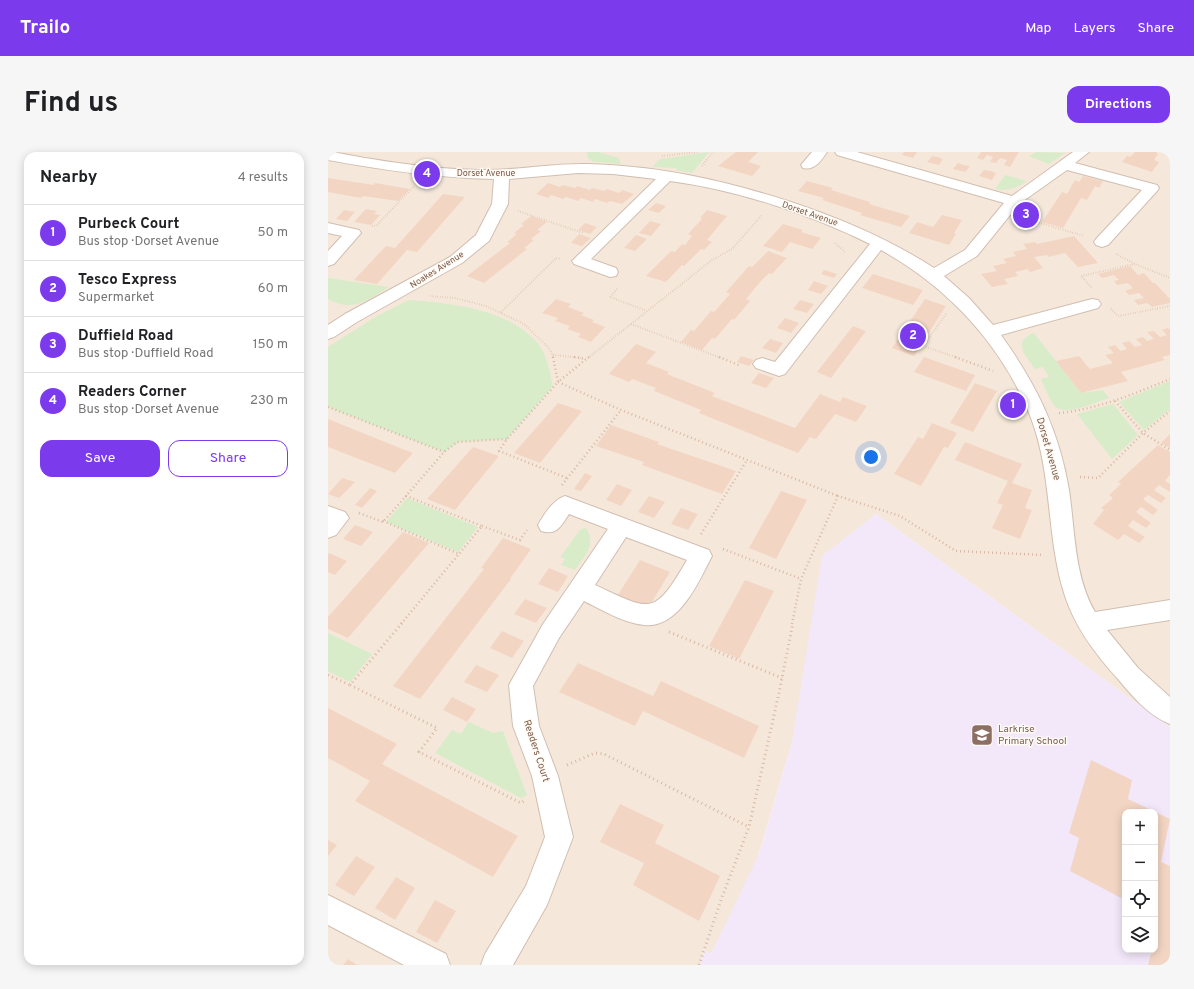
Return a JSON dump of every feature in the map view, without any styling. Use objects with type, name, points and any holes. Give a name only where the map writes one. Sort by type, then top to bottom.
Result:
[{"type":"street","points":[[808,165],[820,152]]},
{"type":"street","points":[[842,152],[1014,201]]},
{"type":"street","points":[[933,276],[971,253],[1014,201],[1082,152]]},
{"type":"street","name":"Dorset Avenue","points":[[328,156],[429,171],[502,175],[575,163],[610,170],[668,175],[717,184],[846,227],[879,243],[933,276],[990,332],[1015,370],[1039,414],[1057,476],[1067,556],[1077,598],[1089,623],[1115,659],[1156,702],[1170,712]]},
{"type":"street","points":[[1065,165],[1152,188],[1102,242]]},
{"type":"street","name":"Noakes Avenue","points":[[328,333],[351,318],[399,293],[456,260],[483,238],[500,204],[502,175]]},
{"type":"street","points":[[610,272],[580,261],[668,175]]},
{"type":"street","points":[[328,228],[353,233]]},
{"type":"street","points":[[328,261],[353,233]]},
{"type":"street","points":[[796,377],[770,367],[879,243]]},
{"type":"street","points":[[990,332],[1098,300]]},
{"type":"street","points":[[328,313],[351,318]]},
{"type":"street","points":[[549,525],[565,504],[622,526],[710,552],[674,601],[662,611],[651,615],[622,608],[580,589]]},
{"type":"street","name":"Readers Court","points":[[496,965],[537,895],[559,837],[547,781],[526,726],[521,685],[551,631],[622,526]]},
{"type":"street","points":[[1089,623],[1170,610]]},
{"type":"street","points":[[328,909],[435,965]]},
{"type":"path","points":[[660,156],[699,152]]},
{"type":"path","points":[[353,233],[377,225],[419,181]]},
{"type":"path","points":[[621,410],[568,478],[499,451],[507,439],[553,386],[712,260],[732,249],[774,202]]},
{"type":"path","points":[[500,204],[602,240]]},
{"type":"path","points":[[501,312],[556,258],[580,261]]},
{"type":"path","points":[[1135,264],[1081,276],[1098,300],[1118,316],[1170,306]]},
{"type":"path","points":[[610,272],[627,278],[610,297],[647,311]]},
{"type":"path","points":[[399,293],[455,298],[501,312],[524,324],[549,348],[553,355],[558,382]]},
{"type":"path","points":[[957,298],[923,346],[994,372],[1015,370]]},
{"type":"path","points":[[630,324],[754,371],[770,367]]},
{"type":"path","points":[[553,355],[586,359]]},
{"type":"path","points":[[1039,414],[1073,412],[1115,401],[1170,379]]},
{"type":"path","points":[[558,382],[621,410],[838,496],[900,516],[956,551],[1067,556]]},
{"type":"path","points":[[1115,401],[1143,433],[1170,450]]},
{"type":"path","points":[[328,407],[444,452]]},
{"type":"path","points":[[1057,476],[1098,478],[1143,433],[1170,411]]},
{"type":"path","points":[[383,522],[444,452],[457,442],[507,439]]},
{"type":"path","points":[[747,460],[698,539],[710,552],[801,579]]},
{"type":"path","points":[[350,685],[482,526],[406,496]]},
{"type":"path","points":[[699,965],[722,897],[750,827],[782,678],[801,579],[838,496]]},
{"type":"path","points":[[331,520],[348,508],[459,554]]},
{"type":"path","points":[[651,615],[663,629],[782,678]]},
{"type":"path","points":[[328,675],[437,728],[419,752],[521,803],[547,781],[595,753],[604,754],[750,827]]},
{"type":"shaded area","points":[[328,152],[1170,152],[1170,727],[876,514],[792,742],[756,863],[711,954],[704,950],[700,965],[328,965]]},
{"type":"shaded area","name":"Larkrise Primary School","points":[[876,514],[1170,727],[1170,965],[700,965],[704,950],[711,954],[759,854],[792,742],[822,556]]},
{"type":"green space","points":[[587,152],[598,152],[619,158],[621,164],[594,162],[588,158]]},
{"type":"green space","points":[[709,152],[692,173],[676,170],[677,168],[652,167],[660,159]]},
{"type":"green space","points":[[1037,152],[1065,153],[1049,164],[1029,156]]},
{"type":"green space","points":[[1005,175],[1027,181],[1012,189],[995,189]]},
{"type":"green space","points":[[328,278],[389,287],[360,303],[345,305],[328,299]]},
{"type":"green space","points":[[409,300],[461,306],[497,316],[513,323],[527,333],[542,349],[553,386],[507,439],[458,442],[444,452],[328,407],[328,347],[377,316]]},
{"type":"green space","points":[[1034,333],[1081,393],[1103,390],[1109,398],[1074,409],[1067,410],[1056,407],[1041,379],[1049,377],[1043,367],[1035,369],[1022,349],[1023,340],[1027,336]]},
{"type":"green space","points":[[1170,381],[1170,409],[1144,430],[1119,402]]},
{"type":"green space","points":[[1113,404],[1138,435],[1112,459],[1077,414]]},
{"type":"green space","points":[[407,498],[478,527],[458,552],[386,522]]},
{"type":"green space","points":[[584,528],[587,529],[590,541],[590,546],[586,555],[575,570],[561,565],[565,559],[560,557],[580,530]]},
{"type":"green space","points":[[328,633],[372,654],[350,682],[328,671]]},
{"type":"green space","points":[[469,722],[493,733],[503,731],[527,795],[521,798],[435,753],[452,730],[461,734]]},
{"type":"building","points":[[736,152],[758,152],[748,162],[761,166],[752,176],[718,166]]},
{"type":"building","points":[[904,152],[917,152],[913,158],[902,155]]},
{"type":"building","points":[[981,152],[1019,152],[1010,167],[1004,165],[1007,160],[1000,158],[996,163],[990,162],[993,157],[987,155],[983,160],[977,158]]},
{"type":"building","points":[[1135,152],[1157,152],[1156,153],[1158,154],[1154,160],[1159,162],[1152,172],[1122,162],[1127,156],[1130,157]]},
{"type":"building","points":[[932,156],[943,159],[939,165],[927,162]]},
{"type":"building","points":[[958,163],[970,166],[965,172],[953,169]]},
{"type":"building","points":[[984,170],[996,173],[992,180],[979,176]]},
{"type":"building","points":[[1083,176],[1103,181],[1099,188],[1095,186],[1087,200],[1081,198],[1063,228],[1042,222],[1062,192],[1067,194],[1075,180],[1079,182]]},
{"type":"building","points":[[328,178],[374,185],[375,183],[410,189],[398,201],[363,196],[361,198],[328,192]]},
{"type":"building","points":[[807,181],[833,188],[831,190],[870,202],[869,204],[910,216],[901,227],[860,215],[862,213],[822,200],[824,198],[798,191]]},
{"type":"building","points":[[548,183],[560,187],[563,185],[575,188],[577,186],[590,190],[592,188],[604,191],[607,189],[619,193],[622,190],[634,194],[622,204],[610,201],[607,203],[595,199],[593,202],[581,198],[578,201],[566,197],[563,199],[551,195],[548,198],[536,194]]},
{"type":"building","points":[[443,194],[465,197],[417,252],[407,250],[377,284],[354,280],[386,246],[395,248]]},
{"type":"building","points":[[656,203],[666,206],[659,213],[648,210]]},
{"type":"building","points":[[366,209],[377,211],[374,214],[380,215],[371,225],[354,222]]},
{"type":"building","points":[[344,210],[355,212],[347,221],[336,219]]},
{"type":"building","points":[[707,210],[727,216],[707,240],[712,242],[704,250],[701,249],[684,266],[682,265],[666,282],[646,276],[671,251],[675,252],[682,244],[685,245],[692,236],[688,234],[702,219],[700,218]]},
{"type":"building","points":[[942,215],[962,220],[949,245],[909,233],[917,222],[933,227]]},
{"type":"building","points":[[531,216],[547,222],[537,230],[541,231],[531,239],[534,240],[524,248],[527,249],[484,283],[467,276],[510,243],[507,242],[517,234],[514,233],[524,225],[521,224]]},
{"type":"building","points":[[650,221],[661,224],[651,236],[639,233]]},
{"type":"building","points":[[585,223],[597,227],[590,234],[578,230]]},
{"type":"building","points":[[783,224],[803,230],[801,232],[821,238],[812,249],[790,242],[782,252],[763,246]]},
{"type":"building","points":[[579,234],[591,238],[582,246],[571,243]]},
{"type":"building","points":[[636,235],[647,239],[635,251],[624,248]]},
{"type":"building","points":[[1074,236],[1098,263],[1078,267],[1065,253],[1048,257],[1047,255],[1034,257],[1043,268],[1030,272],[1028,269],[1015,272],[1018,276],[1004,279],[1008,284],[992,287],[981,274],[997,271],[993,266],[1007,263],[1003,259],[1016,256],[1013,252],[1027,249],[1023,244],[1035,242],[1037,244]]},
{"type":"building","points":[[768,251],[787,258],[772,274],[769,273],[760,282],[746,299],[750,301],[734,320],[732,319],[715,339],[712,338],[702,350],[681,342],[691,330],[694,331],[711,311],[714,312],[730,294],[726,292],[749,266],[752,267]]},
{"type":"building","points":[[1130,266],[1138,275],[1144,273],[1153,283],[1155,283],[1170,299],[1170,303],[1152,307],[1147,303],[1138,305],[1134,300],[1144,298],[1139,293],[1129,295],[1125,291],[1133,288],[1128,283],[1117,285],[1114,281],[1119,280],[1114,275],[1102,278],[1098,274]]},
{"type":"building","points":[[824,270],[837,274],[834,278],[821,274]]},
{"type":"building","points":[[873,274],[923,290],[913,305],[862,288]]},
{"type":"building","points":[[814,281],[828,286],[821,294],[808,290]]},
{"type":"building","points":[[556,299],[571,304],[568,307],[584,313],[581,315],[594,320],[592,322],[605,327],[591,342],[578,337],[581,334],[567,329],[570,326],[555,321],[558,318],[542,313]]},
{"type":"building","points":[[925,299],[946,306],[914,356],[892,348]]},
{"type":"building","points":[[800,300],[814,304],[807,313],[793,309]]},
{"type":"building","points":[[785,318],[799,323],[791,333],[777,328]]},
{"type":"building","points":[[853,326],[866,331],[831,378],[817,372]]},
{"type":"building","points":[[1168,328],[1170,330],[1170,355],[1162,357],[1165,360],[1121,372],[1128,381],[1081,393],[1056,361],[1079,356],[1090,369],[1113,363],[1105,355],[1114,353],[1108,347],[1115,345],[1121,351],[1127,349],[1122,343],[1129,341],[1135,347],[1142,345],[1136,339],[1143,337],[1147,341],[1154,339],[1147,332],[1154,331],[1160,337],[1167,335],[1162,330]]},
{"type":"building","points":[[770,339],[783,343],[776,353],[762,348]]},
{"type":"building","points":[[636,344],[656,352],[646,363],[669,372],[667,374],[715,393],[712,396],[795,428],[820,394],[840,402],[843,397],[867,406],[856,422],[835,414],[816,439],[810,437],[798,453],[699,413],[701,410],[654,391],[656,388],[632,379],[629,382],[609,374]]},
{"type":"building","points":[[741,356],[754,360],[749,366],[737,362]]},
{"type":"building","points":[[924,357],[975,375],[966,391],[914,372]]},
{"type":"building","points":[[759,373],[774,378],[766,388],[751,383]]},
{"type":"building","points":[[975,383],[997,391],[973,432],[950,423]]},
{"type":"building","points":[[558,403],[582,411],[540,463],[514,453]]},
{"type":"building","points":[[328,419],[413,453],[395,473],[328,447]]},
{"type":"building","points":[[932,423],[957,433],[948,448],[944,447],[921,486],[894,474],[918,437],[923,439]]},
{"type":"building","points":[[611,425],[659,442],[657,444],[736,471],[722,494],[642,465],[644,462],[596,446]]},
{"type":"building","points":[[1170,434],[1170,448],[1161,443]]},
{"type":"building","points":[[965,442],[1022,464],[1012,483],[1032,490],[1025,508],[1032,510],[1020,539],[992,528],[1003,505],[997,503],[1008,481],[955,460]]},
{"type":"building","points":[[1158,445],[1170,452],[1170,475],[1165,481],[1170,484],[1170,492],[1159,485],[1154,490],[1166,498],[1161,503],[1148,495],[1143,499],[1158,510],[1153,515],[1141,507],[1136,512],[1151,523],[1146,528],[1133,520],[1128,526],[1145,537],[1139,543],[1124,534],[1118,540],[1093,524],[1104,510],[1101,508],[1113,498],[1109,495],[1121,484],[1118,482]]},
{"type":"building","points":[[473,447],[499,456],[455,510],[427,499]]},
{"type":"building","points":[[585,473],[592,476],[581,491],[574,489]]},
{"type":"building","points":[[342,478],[355,482],[339,498],[328,494]]},
{"type":"building","points":[[617,484],[632,490],[621,506],[606,500]]},
{"type":"building","points":[[370,488],[377,491],[362,508],[355,505]]},
{"type":"building","points":[[781,491],[807,500],[776,559],[749,548]]},
{"type":"building","points":[[649,496],[665,502],[654,518],[638,512]]},
{"type":"building","points":[[681,508],[698,514],[688,530],[671,524]]},
{"type":"building","points":[[355,525],[373,532],[361,546],[343,539]]},
{"type":"building","points":[[403,532],[429,543],[348,638],[328,629],[328,617]]},
{"type":"building","points":[[503,538],[531,549],[511,579],[420,699],[393,686],[484,569],[481,568]]},
{"type":"building","points":[[329,553],[347,561],[335,575],[328,572]]},
{"type":"building","points":[[640,560],[670,572],[647,610],[616,598]]},
{"type":"building","points":[[549,568],[568,576],[558,592],[538,584]]},
{"type":"building","points":[[745,580],[774,591],[739,659],[709,646]]},
{"type":"building","points":[[525,599],[547,608],[536,623],[514,614]]},
{"type":"building","points":[[502,631],[524,641],[512,658],[490,648]]},
{"type":"building","points":[[578,663],[653,696],[661,681],[759,726],[744,758],[643,711],[635,726],[559,692]]},
{"type":"building","points":[[476,665],[499,675],[487,692],[464,682]]},
{"type":"building","points":[[452,697],[476,709],[467,722],[443,710]]},
{"type":"building","points":[[328,708],[397,744],[382,764],[518,836],[493,877],[355,801],[370,781],[328,758]]},
{"type":"building","points":[[1091,760],[1132,780],[1128,799],[1149,809],[1122,809],[1122,898],[1070,871],[1079,838],[1069,833]]},
{"type":"building","points":[[620,804],[664,825],[655,843],[720,876],[699,921],[633,885],[644,863],[600,842]]},
{"type":"building","points":[[1158,813],[1170,819],[1161,862],[1170,866],[1170,965],[1148,965],[1151,953],[1158,953]]},
{"type":"building","points":[[328,840],[337,845],[328,856]]},
{"type":"building","points":[[356,856],[375,867],[354,896],[335,885]]},
{"type":"building","points":[[396,877],[415,888],[395,920],[375,908]]},
{"type":"building","points":[[435,900],[456,911],[437,943],[416,932]]},
{"type":"building","points":[[348,959],[357,965],[343,965]]},
{"type":"place","name":"Readers Corner","points":[[427,174]]},
{"type":"place","name":"Duffield Road","points":[[1026,215]]},
{"type":"place","name":"Tesco Express","points":[[913,336]]},
{"type":"place","name":"Purbeck Court","points":[[1013,405]]},
{"type":"place","name":"Larkrise Primary School","points":[[982,735]]}]
